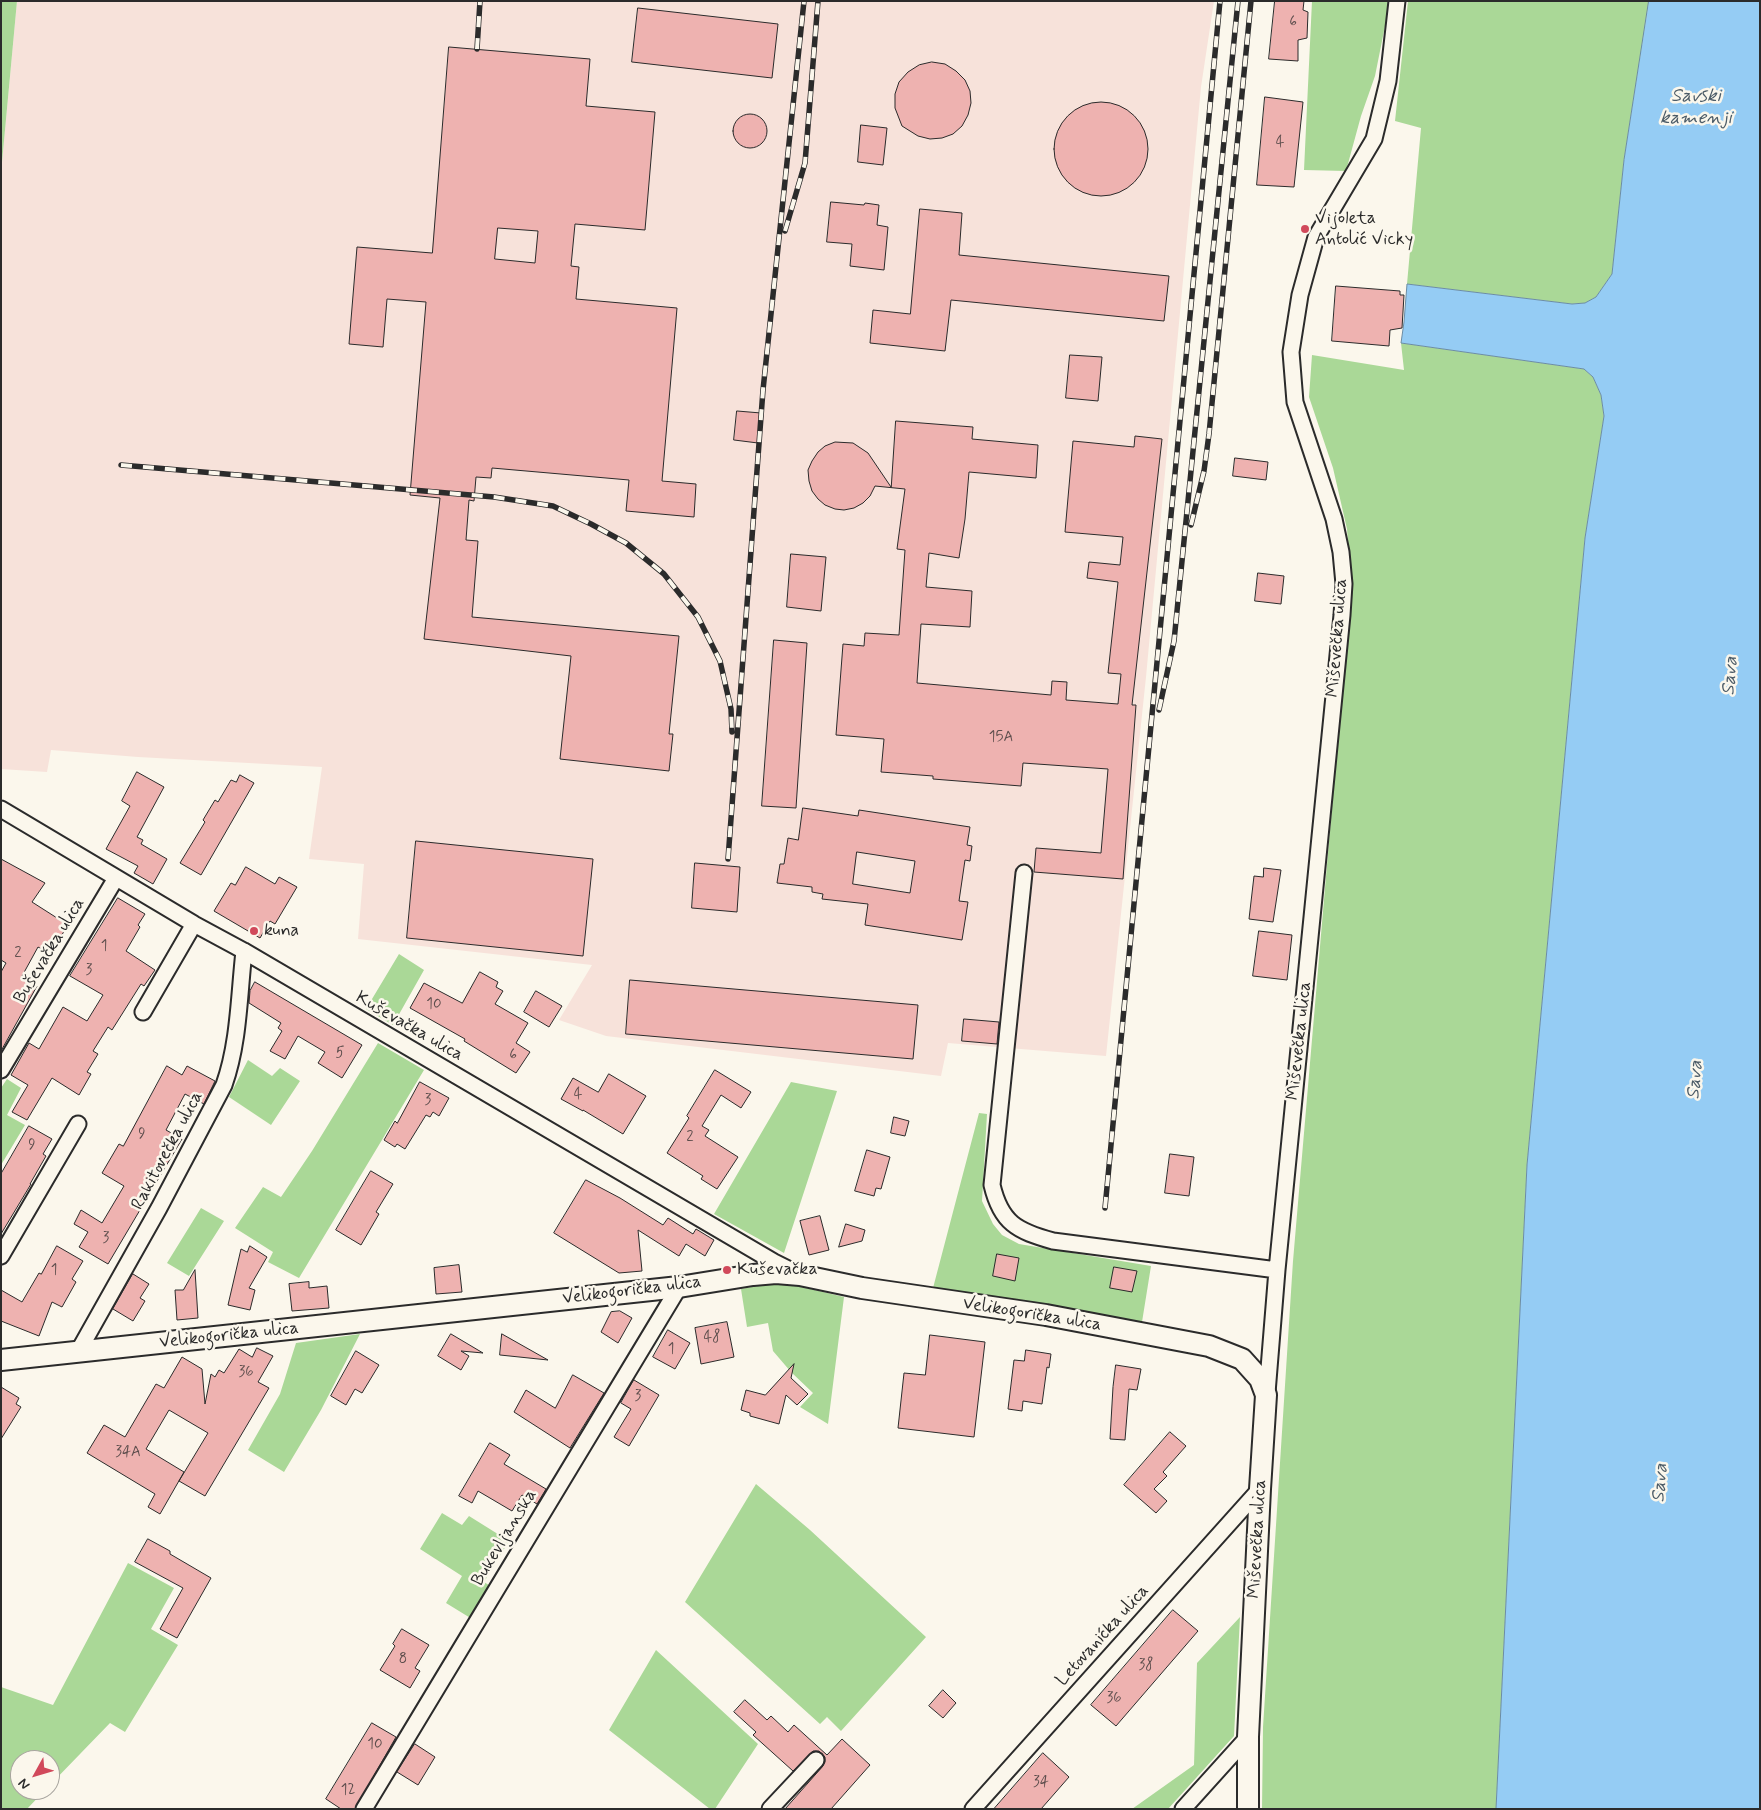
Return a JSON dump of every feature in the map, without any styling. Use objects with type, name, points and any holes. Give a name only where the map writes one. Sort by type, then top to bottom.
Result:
[{"type":"street","name":"Miševečka ulica","points":[[1248,1809],[1248,1737],[1266,1395],[1344,584],[1334,520],[1295,402],[1291,352],[1300,295],[1316,237],[1374,139],[1388,81],[1397,1]]},
{"type":"street","name":"Kuševačka ulica","points":[[1,809],[194,924],[774,1262],[800,1275]]},
{"type":"street","points":[[1024,873],[992,1185],[996,1203],[1004,1216],[1030,1235],[1053,1241],[1277,1270]]},
{"type":"street","name":"Buševačka ulica","points":[[1,1070],[116,878]]},
{"type":"street","points":[[143,1012],[194,924]]},
{"type":"street","name":"Rakitovečka ulica","points":[[78,1352],[160,1208],[224,1085],[230,1069],[244,952]]},
{"type":"street","points":[[1,1256],[78,1124]]},
{"type":"street","name":"Velikogorička ulica","points":[[1,1360],[679,1287],[776,1273],[800,1275],[862,1288],[1046,1315],[1209,1346],[1242,1359],[1260,1379],[1266,1395]]},
{"type":"street","name":"Bukevljanska","points":[[364,1809],[679,1287]]},
{"type":"street","name":"Letovanićka ulica","points":[[973,1809],[1260,1489]]},
{"type":"street","points":[[1183,1809],[1248,1737]]},
{"type":"street","points":[[770,1809],[816,1760]]},
{"type":"shaded area","points":[[17,1],[1214,1],[1201,87],[1146,677],[1106,1056],[948,1043],[941,1076],[606,1036],[559,1020],[592,965],[358,939],[364,864],[309,859],[322,767],[138,757],[51,750],[47,772],[1,769],[1,173]]},
{"type":"green space","points":[[1,1],[17,1],[1,173]]},
{"type":"green space","points":[[1312,1],[1390,1],[1375,76],[1361,116],[1346,171],[1304,170]]},
{"type":"green space","points":[[1408,1],[1649,1],[1624,160],[1612,274],[1596,297],[1585,303],[1572,304],[1407,284],[1421,128],[1395,121]]},
{"type":"green space","points":[[1401,343],[1584,369],[1593,377],[1601,395],[1604,416],[1585,538],[1527,1165],[1496,1809],[1262,1809],[1263,1727],[1293,1261],[1351,585],[1347,529],[1333,468],[1309,397],[1312,355],[1404,370]]},
{"type":"green space","points":[[399,954],[424,970],[393,1025],[366,1009]]},
{"type":"green space","points":[[378,1043],[424,1070],[299,1278],[268,1262],[273,1252],[235,1228],[263,1187],[281,1197],[312,1151]]},
{"type":"green space","points":[[248,1060],[272,1076],[280,1068],[300,1081],[271,1125],[229,1097]]},
{"type":"green space","points":[[7,1079],[21,1088],[7,1115],[25,1125],[1,1165],[1,1088]]},
{"type":"green space","points":[[791,1082],[837,1091],[784,1253],[714,1214]]},
{"type":"green space","points":[[979,1113],[987,1114],[982,1201],[993,1224],[1002,1235],[1019,1244],[1151,1266],[1142,1322],[933,1288]]},
{"type":"green space","points":[[201,1208],[224,1221],[189,1276],[167,1263]]},
{"type":"green space","points":[[773,1283],[798,1286],[844,1297],[828,1424],[800,1407],[813,1393],[773,1351],[768,1323],[747,1327],[741,1289]]},
{"type":"green space","points":[[360,1334],[321,1410],[284,1472],[248,1450],[280,1394],[296,1343]]},
{"type":"green space","points":[[756,1484],[810,1530],[926,1637],[841,1731],[827,1717],[820,1724],[685,1602]]},
{"type":"green space","points":[[442,1513],[462,1525],[469,1516],[509,1541],[484,1582],[492,1587],[472,1619],[446,1603],[462,1576],[420,1549]]},
{"type":"green space","points":[[128,1563],[174,1588],[151,1629],[178,1645],[125,1732],[110,1723],[60,1775],[60,1750],[10,1750],[10,1800],[36,1800],[27,1809],[1,1809],[1,1687],[53,1705]]},
{"type":"green space","points":[[1240,1617],[1234,1736],[1168,1809],[1132,1809],[1194,1765],[1197,1663]]},
{"type":"green space","points":[[656,1650],[758,1744],[715,1809],[710,1809],[609,1730]]},
{"type":"water","points":[[1649,1],[1760,1],[1760,1809],[1496,1809],[1527,1165],[1585,538],[1604,416],[1601,395],[1593,377],[1584,369],[1401,343],[1407,284],[1572,304],[1585,303],[1596,297],[1612,274],[1624,160]]},
{"type":"building","points":[[1275,1],[1304,1],[1303,10],[1308,12],[1307,38],[1298,40],[1298,61],[1269,59]]},
{"type":"building","points":[[638,8],[778,24],[772,78],[632,62]]},
{"type":"building","points":[[449,47],[590,59],[586,106],[655,112],[645,230],[575,224],[571,266],[579,267],[576,299],[677,308],[662,481],[696,484],[694,517],[626,511],[629,480],[492,468],[491,478],[476,477],[474,501],[469,500],[466,540],[478,541],[472,617],[679,636],[669,734],[673,734],[669,771],[560,759],[571,656],[424,639],[440,498],[410,495],[426,302],[387,299],[383,347],[349,344],[357,247],[432,253]],"holes":[[[498,228],[538,231],[535,263],[495,259]]]},
{"type":"building","points":[[932,62],[945,64],[965,80],[970,91],[971,103],[968,115],[962,126],[953,134],[942,138],[930,139],[918,136],[902,126],[895,108],[895,94],[899,82],[908,72],[919,65]]},
{"type":"building","points":[[1265,97],[1303,102],[1294,187],[1257,185]]},
{"type":"building","points":[[1101,102],[1119,106],[1134,116],[1144,131],[1148,149],[1144,167],[1134,182],[1119,192],[1101,196],[1083,192],[1068,182],[1058,167],[1054,149],[1058,131],[1068,116],[1083,106]]},
{"type":"building","points":[[750,114],[762,119],[767,131],[762,143],[750,148],[738,143],[733,131],[738,119]]},
{"type":"building","points":[[861,125],[887,128],[883,165],[858,162]]},
{"type":"building","points":[[831,202],[879,205],[877,225],[888,227],[884,270],[850,266],[852,244],[827,242]]},
{"type":"building","points":[[920,209],[962,213],[959,255],[1169,276],[1164,321],[951,300],[945,351],[870,343],[873,310],[910,314]]},
{"type":"building","points":[[1336,286],[1400,291],[1400,295],[1404,295],[1402,328],[1390,330],[1389,346],[1332,341]]},
{"type":"building","points":[[1070,355],[1102,357],[1098,401],[1066,398]]},
{"type":"building","points":[[737,411],[761,413],[758,443],[734,440]]},
{"type":"building","points":[[896,421],[973,427],[972,439],[1038,445],[1036,478],[969,472],[959,558],[929,553],[926,587],[972,591],[970,627],[921,624],[917,683],[1051,695],[1052,681],[1067,682],[1066,700],[1118,704],[1121,674],[1108,673],[1118,582],[1087,578],[1089,562],[1120,565],[1123,537],[1065,532],[1073,441],[1134,447],[1135,436],[1162,439],[1132,705],[1136,705],[1123,879],[1034,872],[1036,848],[1101,853],[1108,769],[1023,763],[1021,786],[933,779],[933,776],[881,772],[884,739],[836,735],[843,644],[864,646],[865,633],[899,635],[905,550],[897,549],[905,489],[875,486],[870,496],[863,503],[854,508],[835,509],[825,505],[812,491],[808,470],[818,452],[825,446],[835,442],[853,443],[868,453],[891,487]]},
{"type":"building","points":[[1235,458],[1268,462],[1266,480],[1233,476]]},
{"type":"building","points":[[791,554],[826,557],[821,611],[787,607]]},
{"type":"building","points":[[1258,573],[1284,576],[1281,604],[1255,601]]},
{"type":"building","points":[[774,640],[807,643],[796,808],[762,806]]},
{"type":"building","points":[[137,772],[164,787],[137,837],[143,840],[141,844],[167,859],[153,884],[134,873],[138,866],[106,849],[130,806],[122,801]]},
{"type":"building","points":[[240,775],[254,783],[201,875],[180,863],[205,822],[203,820],[215,800],[218,802],[231,780],[236,782]]},
{"type":"building","points":[[803,808],[858,816],[859,810],[970,827],[967,845],[972,846],[970,861],[965,860],[959,901],[968,902],[962,940],[865,925],[868,904],[822,899],[823,894],[812,892],[812,887],[777,883],[780,864],[784,864],[788,838],[798,840]],"holes":[[[857,852],[915,861],[910,893],[853,884]]]},
{"type":"building","points":[[416,841],[593,859],[583,956],[407,938]]},
{"type":"building","points":[[1,859],[45,883],[32,902],[68,925],[50,954],[38,947],[21,978],[37,986],[1,1051],[1,972],[6,963],[1,960]]},
{"type":"building","points":[[695,863],[740,867],[737,912],[692,908]]},
{"type":"building","points":[[246,867],[275,884],[279,877],[297,887],[275,924],[270,921],[260,938],[214,911],[231,883],[235,885]]},
{"type":"building","points":[[1264,868],[1281,870],[1273,922],[1249,919],[1254,876],[1263,877]]},
{"type":"building","points":[[118,898],[145,914],[126,951],[155,970],[144,986],[141,984],[112,1030],[108,1027],[93,1051],[98,1054],[87,1072],[91,1074],[79,1095],[52,1078],[27,1120],[12,1112],[28,1085],[11,1075],[29,1043],[39,1049],[63,1007],[87,1021],[103,995],[70,976]]},
{"type":"building","points":[[1259,931],[1292,935],[1287,980],[1253,976]]},
{"type":"building","points":[[480,972],[498,982],[496,987],[503,991],[495,1004],[528,1023],[516,1043],[530,1052],[516,1073],[464,1041],[465,1039],[410,1008],[424,983],[462,1003]]},
{"type":"building","points":[[630,980],[918,1005],[913,1059],[626,1034]]},
{"type":"building","points":[[255,982],[362,1045],[342,1078],[318,1063],[325,1052],[298,1036],[285,1059],[270,1051],[282,1031],[278,1028],[281,1023],[249,1003],[250,991]]},
{"type":"building","points":[[536,991],[562,1006],[549,1027],[524,1012]]},
{"type":"building","points":[[964,1019],[999,1022],[997,1044],[962,1041]]},
{"type":"building","points":[[167,1066],[182,1075],[187,1066],[215,1081],[204,1104],[185,1094],[166,1130],[182,1139],[108,1264],[79,1247],[88,1232],[74,1224],[81,1210],[102,1223],[124,1186],[102,1173],[119,1144],[123,1146]]},
{"type":"building","points":[[715,1070],[751,1092],[741,1108],[721,1095],[702,1126],[709,1130],[705,1136],[738,1157],[717,1189],[701,1179],[703,1176],[667,1153],[689,1118],[687,1116]]},
{"type":"building","points":[[609,1074],[646,1096],[623,1134],[561,1099],[573,1078],[598,1092]]},
{"type":"building","points":[[420,1082],[449,1098],[439,1116],[433,1112],[430,1117],[426,1115],[405,1149],[397,1144],[395,1147],[384,1140],[395,1121],[397,1123]]},
{"type":"building","points":[[894,1117],[909,1121],[905,1136],[891,1133]]},
{"type":"building","points":[[29,1126],[52,1139],[43,1154],[46,1156],[31,1184],[1,1234],[1,1174]]},
{"type":"building","points":[[867,1150],[890,1157],[881,1189],[876,1188],[874,1196],[855,1191]]},
{"type":"building","points":[[1170,1154],[1194,1157],[1189,1196],[1165,1193]]},
{"type":"building","points":[[371,1171],[393,1184],[376,1212],[379,1214],[361,1245],[336,1230]]},
{"type":"building","points":[[586,1180],[620,1198],[663,1225],[668,1218],[693,1234],[696,1229],[714,1240],[705,1256],[686,1244],[679,1256],[638,1230],[642,1271],[619,1273],[554,1233]]},
{"type":"building","points":[[820,1216],[829,1250],[809,1255],[800,1221]]},
{"type":"building","points":[[846,1224],[865,1230],[862,1241],[839,1247]]},
{"type":"building","points":[[57,1246],[83,1261],[72,1279],[76,1282],[62,1307],[52,1302],[39,1336],[1,1321],[1,1290],[22,1302]]},
{"type":"building","points":[[250,1246],[267,1257],[249,1288],[255,1290],[250,1310],[228,1305],[241,1249],[247,1252]]},
{"type":"building","points":[[997,1254],[1019,1258],[1015,1281],[993,1276]]},
{"type":"building","points":[[459,1265],[462,1292],[436,1294],[434,1268]]},
{"type":"building","points":[[1114,1267],[1137,1271],[1132,1292],[1110,1288]]},
{"type":"building","points":[[195,1270],[198,1318],[177,1320],[175,1290],[183,1290]]},
{"type":"building","points":[[133,1274],[149,1284],[140,1298],[145,1301],[133,1321],[113,1309]]},
{"type":"building","points":[[309,1282],[309,1288],[327,1286],[329,1308],[292,1311],[289,1284]]},
{"type":"building","points":[[620,1311],[632,1318],[618,1343],[601,1332],[611,1312]]},
{"type":"building","points":[[727,1322],[734,1357],[701,1364],[695,1328]]},
{"type":"building","points":[[668,1330],[690,1343],[675,1369],[653,1357]]},
{"type":"building","points":[[451,1334],[483,1353],[461,1351],[469,1356],[461,1370],[438,1356]]},
{"type":"building","points":[[502,1334],[548,1360],[500,1355]]},
{"type":"building","points":[[930,1335],[985,1342],[974,1437],[898,1428],[904,1373],[925,1375]]},
{"type":"building","points":[[257,1348],[273,1356],[258,1382],[269,1388],[205,1496],[179,1481],[208,1433],[169,1410],[146,1449],[184,1472],[160,1514],[148,1507],[155,1494],[87,1453],[104,1425],[125,1437],[156,1384],[164,1388],[182,1357],[202,1369],[205,1404],[211,1374],[215,1377],[219,1370],[224,1373],[239,1349],[252,1357]]},
{"type":"building","points":[[1026,1350],[1051,1354],[1049,1368],[1047,1367],[1042,1404],[1023,1401],[1022,1411],[1008,1409],[1014,1360],[1024,1361]]},
{"type":"building","points":[[356,1351],[379,1365],[362,1393],[355,1389],[346,1405],[331,1396]]},
{"type":"building","points":[[794,1364],[791,1378],[808,1394],[797,1405],[786,1395],[779,1424],[750,1416],[750,1413],[741,1410],[746,1390],[765,1395]]},
{"type":"building","points":[[1116,1365],[1141,1369],[1137,1390],[1129,1389],[1125,1440],[1110,1439]]},
{"type":"building","points":[[573,1375],[604,1393],[570,1448],[514,1412],[526,1390],[555,1408]]},
{"type":"building","points":[[634,1380],[659,1395],[629,1446],[614,1437],[631,1409],[621,1403]]},
{"type":"building","points":[[1,1387],[19,1398],[16,1404],[21,1407],[1,1439]]},
{"type":"building","points":[[1170,1432],[1186,1446],[1163,1472],[1167,1476],[1154,1489],[1167,1501],[1156,1513],[1124,1485]]},
{"type":"building","points":[[490,1443],[510,1455],[504,1464],[546,1489],[537,1504],[522,1495],[512,1511],[478,1491],[472,1503],[459,1496]]},
{"type":"building","points":[[148,1539],[211,1578],[177,1638],[160,1629],[183,1588],[135,1562]]},
{"type":"building","points":[[1173,1610],[1198,1631],[1116,1726],[1091,1705]]},
{"type":"building","points":[[402,1629],[429,1645],[415,1668],[420,1671],[410,1688],[380,1670],[395,1646],[393,1644]]},
{"type":"building","points":[[943,1690],[956,1703],[943,1718],[929,1706]]},
{"type":"building","points":[[745,1700],[767,1720],[771,1716],[788,1732],[794,1725],[827,1755],[842,1739],[870,1765],[831,1809],[785,1809],[823,1766],[825,1757],[819,1751],[813,1751],[793,1771],[753,1735],[756,1732],[734,1712]]},
{"type":"building","points":[[372,1723],[396,1737],[355,1809],[341,1809],[326,1799]]},
{"type":"building","points":[[415,1744],[435,1757],[418,1785],[397,1772]]},
{"type":"building","points":[[1043,1753],[1069,1777],[1041,1809],[994,1809]]},
{"type":"railway","points":[[477,49],[480,1]]},
{"type":"railway","points":[[728,859],[763,390],[804,1]]},
{"type":"railway","points":[[785,231],[805,163],[818,1]]},
{"type":"railway","points":[[1105,1208],[1220,1]]},
{"type":"railway","points":[[1159,710],[1174,641],[1238,1]]},
{"type":"railway","points":[[1191,525],[1204,471],[1209,434],[1251,1]]},
{"type":"railway","points":[[121,465],[494,497],[553,506],[626,543],[664,574],[698,617],[720,661],[731,709],[732,732]]},
{"type":"place","name":"Vijoleta Antolić Vicky","points":[[1305,229]]},
{"type":"place","name":"kuna","points":[[254,931]]},
{"type":"place","name":"Kuševačka","points":[[727,1270]]},
{"type":"water label","name":"Savski kamenji","points":[[1696,108]]},
{"type":"water label","name":"Sava","points":[[1731,676]]},
{"type":"water label","name":"Sava","points":[[1696,1080]]},
{"type":"water label","name":"Sava","points":[[1661,1483]]}]
